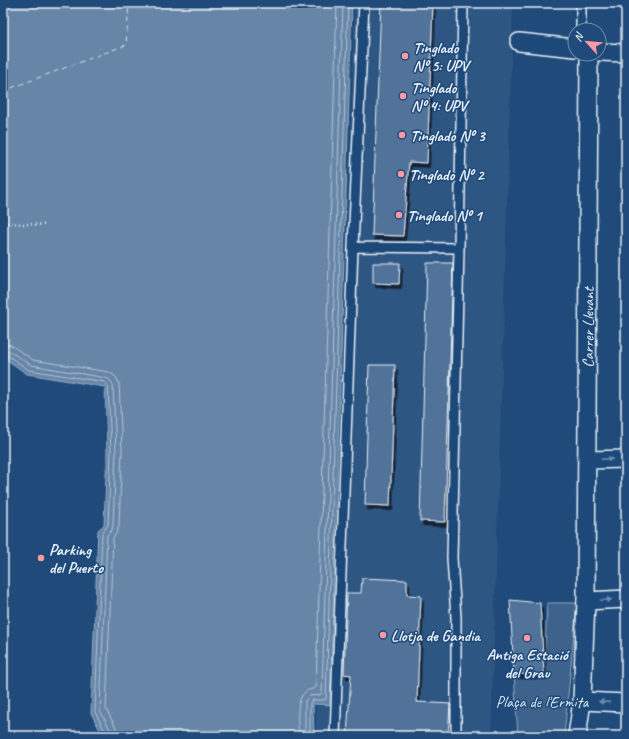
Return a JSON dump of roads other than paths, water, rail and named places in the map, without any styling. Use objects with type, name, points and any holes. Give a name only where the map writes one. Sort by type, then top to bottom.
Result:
[{"type":"street","points":[[518,42],[567,47]]},
{"type":"street","points":[[607,52],[626,53]]},
{"type":"street","name":"Carrer Llevant","points":[[577,736],[582,700],[586,601],[588,460],[589,62]]},
{"type":"street","points":[[588,460],[626,459]]},
{"type":"street","points":[[586,601],[626,599]]},
{"type":"street","points":[[582,700],[626,703]]},
{"type":"lane","points":[[335,736],[353,246],[364,3]]},
{"type":"lane","points":[[456,730],[456,617],[452,558],[463,3]]},
{"type":"lane","points":[[581,3],[581,22]]},
{"type":"lane","points":[[353,246],[459,248]]},
{"type":"water","points":[[3,3],[352,3],[330,705],[313,704],[314,736],[103,736],[91,713],[98,530],[104,525],[107,451],[105,387],[27,374],[3,357]]},
{"type":"place","name":"Tinglado Nº 5: UPV","points":[[405,56]]},
{"type":"place","name":"Tinglado Nº 4: UPV","points":[[403,96]]},
{"type":"place","name":"Tinglado Nº 3","points":[[402,135]]},
{"type":"place","name":"Tinglado Nº 2","points":[[401,174]]},
{"type":"place","name":"Tinglado Nº 1","points":[[399,215]]},
{"type":"place","name":"Parking del Puerto","points":[[41,558]]},
{"type":"place","name":"Llotja de Gandia","points":[[383,635]]},
{"type":"place","name":"Antiga Estació del Grau","points":[[527,638]]},
{"type":"park label","name":"Plaça de l'Ermita","points":[[542,701]]}]
